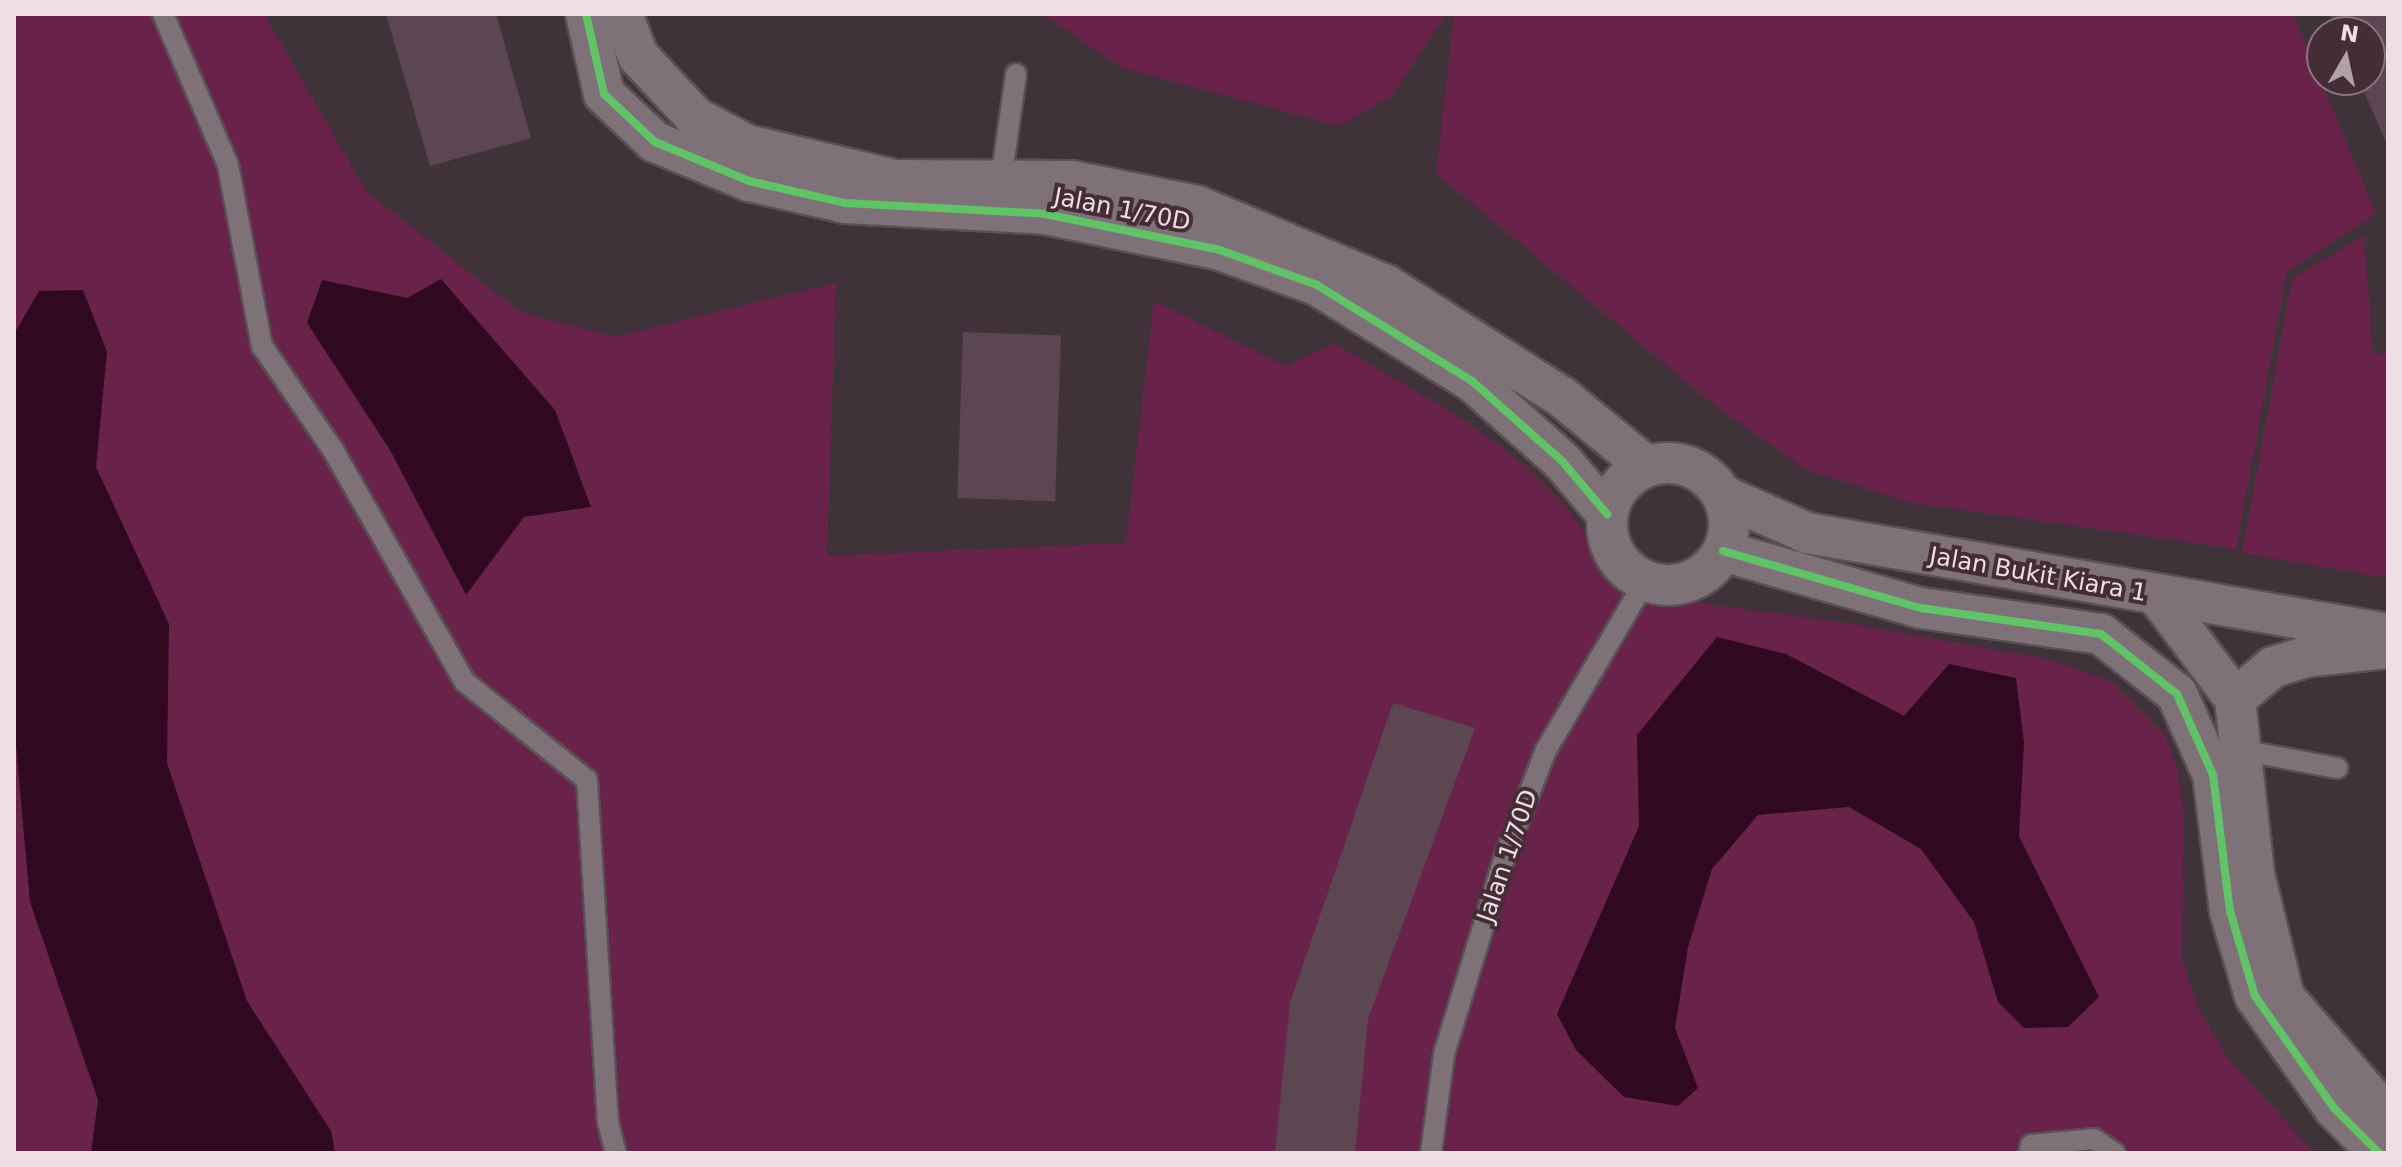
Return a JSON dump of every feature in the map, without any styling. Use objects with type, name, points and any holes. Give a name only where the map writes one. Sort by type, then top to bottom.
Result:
[{"type":"street","name":"Jalan 1/70D","points":[[586,14],[604,94],[655,142],[749,181],[845,203],[1045,214],[1220,250],[1317,285],[1472,381],[1562,461],[1607,514]]},
{"type":"street","name":"Jalan 1/70D","points":[[622,14],[638,56],[696,118],[747,145],[895,180],[1072,181],[1197,206],[1327,257],[1386,285],[1562,397],[1646,466]]},
{"type":"street","points":[[1663,462],[1698,470],[1722,495],[1729,532],[1723,551],[1713,565],[1690,580],[1645,581],[1616,558],[1608,541],[1607,514],[1617,488],[1646,466],[1663,462]]},
{"type":"street","name":"Jalan Bukit Kiara 1","points":[[1722,495],[1807,533],[2156,594],[2235,699]]},
{"type":"street","name":"Jalan Bukit Kiara 1","points":[[1723,551],[1921,608],[2101,634],[2177,694],[2213,775],[2230,911],[2255,996],[2334,1108],[2379,1153]]},
{"type":"street","points":[[2156,594],[2388,634]]},
{"type":"street","points":[[2388,648],[2305,657],[2273,667],[2235,699],[2254,874],[2284,997],[2388,1117]]},
{"type":"lane","points":[[163,14],[228,165],[262,346],[333,450],[465,682],[587,780],[608,1122],[616,1153]]},
{"type":"lane","points":[[1001,181],[1016,74]]},
{"type":"lane","name":"Jalan 1/70D","points":[[1431,1153],[1444,1054],[1510,842],[1546,750],[1645,581]]},
{"type":"lane","points":[[2240,750],[2337,768]]},
{"type":"lane","points":[[2029,1153],[2031,1145],[2094,1139],[2115,1153]]},
{"type":"shaded area","points":[[14,14],[264,14],[366,191],[520,312],[615,337],[836,283],[827,556],[1126,543],[1154,301],[1286,366],[1334,343],[1464,420],[1526,466],[1566,506],[1610,573],[1648,596],[1853,624],[2047,659],[2112,682],[2166,737],[2178,770],[2184,819],[2182,960],[2199,1009],[2227,1057],[2314,1153],[14,1153]]},
{"type":"shaded area","points":[[1043,14],[1446,14],[1392,96],[1339,126],[1122,68]]},
{"type":"shaded area","points":[[1454,14],[2293,14],[2306,45],[2306,96],[2327,96],[2376,214],[2287,272],[2236,549],[1908,502],[1807,470],[1712,403],[1436,173]]},
{"type":"shaded area","points":[[2364,236],[2373,354],[2388,353],[2388,578],[2242,553],[2292,279]]},
{"type":"shaded area","points":[[441,279],[555,410],[591,507],[524,517],[466,595],[390,450],[307,323],[322,280],[407,298]]},
{"type":"shaded area","points":[[83,290],[107,352],[96,467],[169,624],[167,763],[247,1001],[331,1131],[335,1153],[91,1153],[98,1100],[30,902],[14,723],[14,334],[39,291]]},
{"type":"shaded area","points":[[1717,637],[1786,654],[1904,716],[1949,664],[2016,678],[2024,743],[2019,836],[2099,997],[2068,1027],[2024,1028],[1998,1002],[1974,922],[1921,849],[1849,807],[1758,815],[1712,869],[1688,947],[1675,1028],[1698,1088],[1678,1106],[1624,1097],[1576,1050],[1557,1014],[1639,826],[1637,735]]},
{"type":"building","points":[[386,14],[496,14],[531,138],[430,166]]},
{"type":"building","points":[[2388,14],[2388,147],[2366,96],[2386,96],[2386,16],[2331,16]]},
{"type":"building","points":[[963,332],[1061,335],[1055,501],[957,498]]},
{"type":"building","points":[[1393,703],[1475,728],[1368,1019],[1355,1153],[1275,1153],[1290,1003]]},
{"type":"cycle path","points":[[586,14],[604,94],[655,142],[749,181],[845,203],[1045,214],[1220,250],[1317,285],[1472,381],[1562,461],[1607,514]]},
{"type":"cycle path","points":[[1723,551],[1921,608],[2101,634],[2177,694],[2213,775],[2230,911],[2255,996],[2334,1108],[2379,1153]]}]
